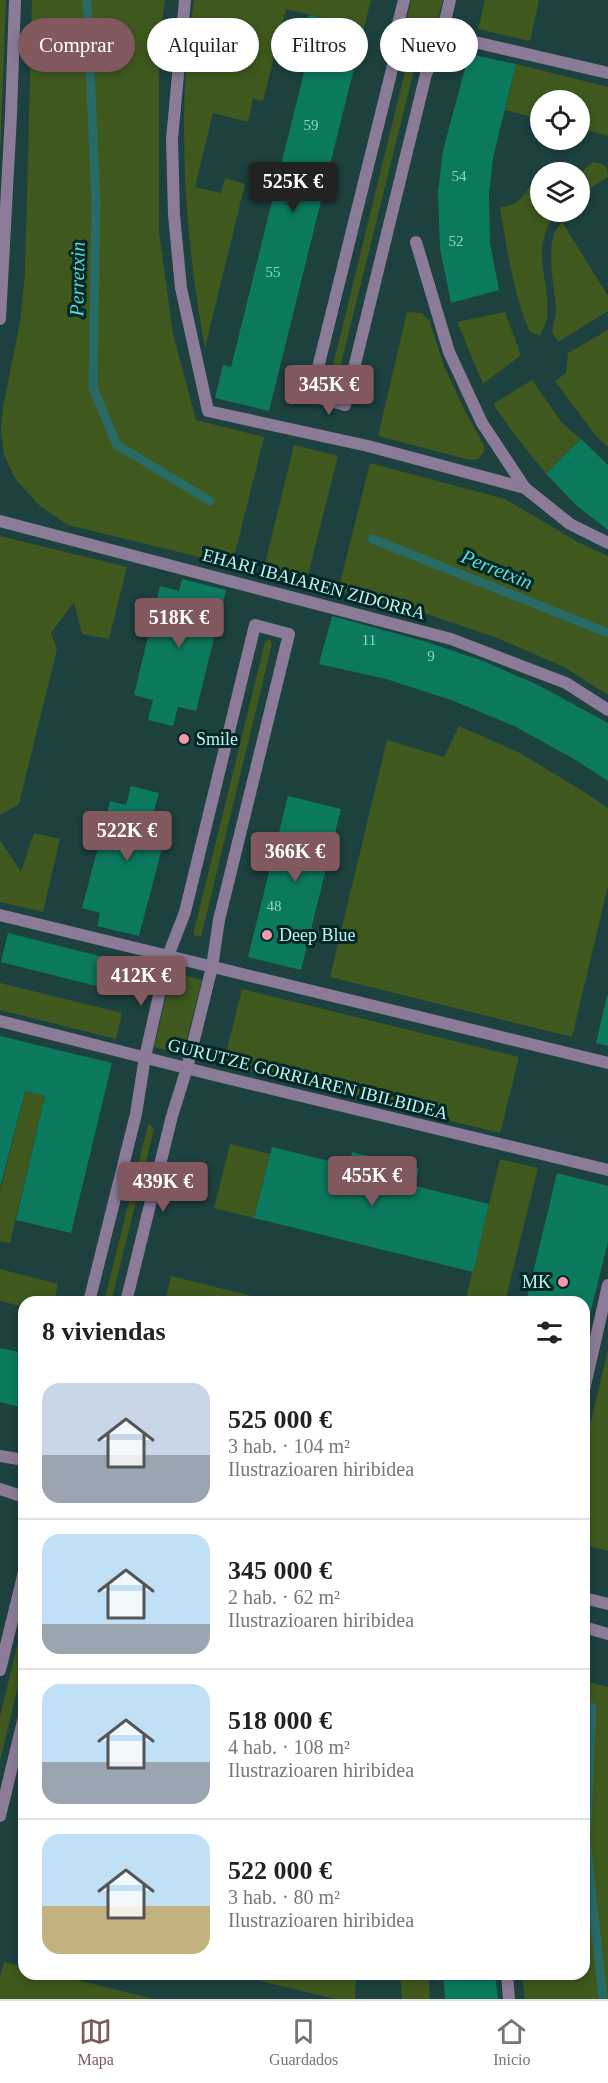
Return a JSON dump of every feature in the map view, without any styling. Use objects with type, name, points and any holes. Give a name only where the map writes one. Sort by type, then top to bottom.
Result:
[{"type":"street","points":[[0,319],[15,0]]},
{"type":"street","points":[[185,0],[172,139],[174,215],[181,288],[207,411],[368,446],[525,488]]},
{"type":"street","points":[[404,0],[397,28],[397,49],[311,396],[345,405],[426,74],[439,47],[450,0]]},
{"type":"street","points":[[478,43],[608,73]]},
{"type":"street","points":[[416,242],[449,352],[482,423],[525,488],[570,524],[608,543]]},
{"type":"street","name":"EHARI IBAIAREN ZIDORRA","points":[[0,521],[451,639],[566,683],[608,710]]},
{"type":"street","points":[[90,1296],[135,1114],[145,1057],[168,956],[185,912],[255,625],[290,634],[219,920],[213,968],[172,1116],[127,1296]]},
{"type":"street","points":[[0,915],[608,1063]]},
{"type":"street","name":"GURUTZE GORRIAREN IBILBIDEA","points":[[0,1021],[608,1170]]},
{"type":"street","points":[[590,1364],[608,1285]]},
{"type":"street","points":[[0,1456],[18,1459]]},
{"type":"street","points":[[0,1489],[18,1495]]},
{"type":"street","points":[[0,1670],[18,1596]]},
{"type":"street","points":[[590,1600],[608,1604]]},
{"type":"street","points":[[590,1630],[608,1634]]},
{"type":"street","points":[[0,1816],[18,1742]]},
{"type":"street","points":[[507,1980],[509,1999]]},
{"type":"green space","points":[[0,0],[6,0],[0,154]]},
{"type":"green space","points":[[32,0],[165,0],[163,18],[147,18],[147,72],[159,72],[159,232],[173,334],[196,420],[264,437],[232,565],[68,525],[40,506],[16,480],[4,455],[1,430],[3,407],[20,322],[25,272],[30,72],[135,72],[135,18],[32,18]]},
{"type":"green space","points":[[194,0],[371,0],[366,18],[323,18],[286,9],[284,18],[271,18],[271,69],[263,101],[253,99],[248,122],[213,113],[195,187],[221,193],[225,178],[245,184],[205,348],[194,279],[187,208],[184,138],[186,72],[259,72],[259,18],[191,18]]},
{"type":"green space","points":[[411,0],[443,0],[438,18],[407,18]]},
{"type":"green space","points":[[485,0],[539,0],[530,41],[478,29]]},
{"type":"green space","points":[[516,64],[608,87],[608,136],[590,131],[590,90],[530,90],[530,116],[505,110]]},
{"type":"green space","points":[[405,72],[414,72],[335,388],[331,390],[328,386]]},
{"type":"green space","points":[[593,162],[605,166],[608,177],[590,188],[590,165]]},
{"type":"green space","points":[[530,186],[530,222],[551,222],[543,241],[542,265],[547,318],[540,336],[530,332],[519,302],[500,207],[518,201]]},
{"type":"green space","points":[[562,222],[608,296],[608,311],[558,342],[552,332],[556,309],[551,251],[556,230]]},
{"type":"green space","points":[[407,312],[421,313],[429,320],[444,366],[483,443],[485,451],[478,459],[470,460],[378,436]]},
{"type":"green space","points":[[505,312],[521,355],[483,384],[457,322]]},
{"type":"green space","points":[[608,330],[608,447],[596,436],[555,381],[566,373],[568,353]]},
{"type":"green space","points":[[532,380],[562,423],[581,439],[546,474],[493,404]]},
{"type":"green space","points":[[294,445],[338,456],[306,583],[263,572]]},
{"type":"green space","points":[[370,463],[505,499],[578,542],[608,556],[608,695],[564,667],[497,638],[424,613],[338,591]]},
{"type":"green space","points":[[0,536],[127,567],[109,639],[82,634],[74,602],[51,633],[57,649],[19,804],[0,815]]},
{"type":"green space","points":[[270,639],[272,644],[201,937],[193,935],[265,642]]},
{"type":"green space","points":[[459,726],[520,753],[608,808],[608,886],[572,1037],[330,977],[387,740],[444,757]]},
{"type":"green space","points":[[34,833],[60,839],[43,912],[0,902],[0,840],[21,872]]},
{"type":"green space","points":[[172,972],[202,980],[183,1054],[154,1047]]},
{"type":"green space","points":[[0,983],[122,1013],[116,1039],[0,1010]]},
{"type":"green space","points":[[242,989],[519,1057],[500,1133],[223,1065]]},
{"type":"green space","points":[[25,1091],[45,1096],[10,1243],[0,1241],[0,1191]]},
{"type":"green space","points":[[148,1125],[150,1125],[154,1129],[112,1296],[105,1296]]},
{"type":"green space","points":[[230,1144],[270,1154],[254,1218],[214,1208]]},
{"type":"green space","points":[[500,1159],[538,1168],[506,1296],[466,1296]]},
{"type":"green space","points":[[0,1269],[58,1284],[55,1296],[18,1296],[18,1306],[0,1301]]},
{"type":"green space","points":[[171,1276],[252,1296],[166,1296]]},
{"type":"green space","points":[[608,1350],[608,1551],[590,1546],[590,1425]]},
{"type":"green space","points":[[18,1643],[18,1687],[0,1761],[0,1716]]},
{"type":"green space","points":[[590,1682],[608,1687],[608,1999],[525,1999],[523,1980],[590,1980]]},
{"type":"green space","points":[[4,1962],[18,1966],[18,1980],[77,1980],[154,1999],[0,1999],[0,1977]]},
{"type":"green space","points":[[256,1980],[356,1980],[355,1999],[336,1999]]},
{"type":"green space","points":[[400,1980],[428,1980],[430,1999],[402,1999]]},
{"type":"building","points":[[478,56],[516,64],[493,158],[489,194],[490,243],[499,290],[451,303],[440,248],[438,192],[443,150],[464,72],[478,72]]},
{"type":"building","points":[[304,72],[353,72],[269,411],[215,398],[223,365],[231,367]]},
{"type":"building","points":[[581,439],[608,465],[608,530],[577,506],[546,474]]},
{"type":"building","points":[[182,579],[226,590],[196,711],[178,707],[173,726],[148,720],[153,700],[134,695],[160,586],[179,591]]},
{"type":"building","points":[[332,616],[427,642],[483,661],[538,685],[608,723],[608,781],[574,759],[514,726],[451,700],[386,679],[319,664]]},
{"type":"building","points":[[131,786],[159,793],[153,814],[170,818],[139,936],[97,926],[100,913],[82,908],[110,801],[126,805]]},
{"type":"building","points":[[288,796],[341,809],[301,970],[248,957]]},
{"type":"building","points":[[8,933],[111,959],[104,988],[1,962]]},
{"type":"building","points":[[608,996],[608,1046],[596,1043]]},
{"type":"building","points":[[0,1036],[112,1063],[71,1233],[16,1220],[45,1096],[25,1091],[0,1188]]},
{"type":"building","points":[[272,1147],[349,1166],[352,1152],[419,1168],[415,1186],[489,1204],[473,1272],[254,1218]]},
{"type":"building","points":[[557,1173],[608,1186],[608,1242],[590,1314],[590,1296],[527,1296]]},
{"type":"building","points":[[0,1348],[18,1352],[18,1406],[0,1402]]},
{"type":"building","points":[[443,1980],[496,1980],[498,1999],[445,1999]]},
{"type":"waterway","name":"Perretxin","points":[[87,0],[96,203],[93,388],[117,445],[210,501]]},
{"type":"waterway","name":"Perretxin","points":[[372,539],[608,633]]},
{"type":"waterway","name":"Perretxin","points":[[590,1751],[592,1707]]},
{"type":"waterway","name":"Perretxin","points":[[590,1877],[603,1999]]},
{"type":"place","name":"Smile","points":[[184,739]]},
{"type":"place","name":"Deep Blue","points":[[267,935]]},
{"type":"place","name":"MK","points":[[563,1282]]}]
